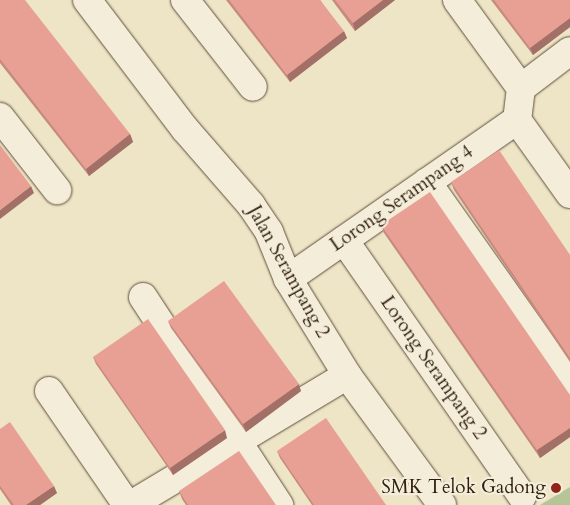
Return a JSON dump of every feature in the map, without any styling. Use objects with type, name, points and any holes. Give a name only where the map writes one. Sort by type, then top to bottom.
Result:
[{"type":"street","name":"Jalan Serampang 2","points":[[87,0],[186,129],[251,205],[269,232],[288,279],[348,375],[442,505]]},
{"type":"street","points":[[185,0],[252,87]]},
{"type":"street","points":[[457,0],[521,88],[517,120],[570,194]]},
{"type":"street","points":[[521,88],[570,51]]},
{"type":"street","points":[[0,118],[57,190]]},
{"type":"street","name":"Lorong Serampang 4","points":[[288,279],[517,120]]},
{"type":"street","points":[[427,182],[570,385]]},
{"type":"street","name":"Lorong Serampang 2","points":[[344,240],[522,496]]},
{"type":"street","points":[[143,297],[278,505]]},
{"type":"street","points":[[131,505],[348,375]]},
{"type":"street","points":[[49,391],[127,505]]},
{"type":"green space","points":[[570,487],[570,505],[540,505]]},
{"type":"building","points":[[0,0],[25,0],[130,134],[86,169],[0,59]]},
{"type":"building","points":[[229,0],[320,0],[344,31],[287,75]]},
{"type":"building","points":[[335,0],[383,0],[353,23]]},
{"type":"building","points":[[494,0],[570,0],[570,18],[530,48]]},
{"type":"building","points":[[0,145],[31,186],[0,210]]},
{"type":"building","points":[[499,150],[570,255],[570,358],[451,182]]},
{"type":"building","points":[[430,192],[570,395],[570,428],[537,450],[381,225]]},
{"type":"building","points":[[224,281],[299,384],[243,424],[168,321]]},
{"type":"building","points":[[148,319],[225,430],[170,468],[93,357]]},
{"type":"building","points":[[326,418],[386,505],[314,505],[277,451]]},
{"type":"building","points":[[10,422],[54,486],[26,505],[14,505],[0,486],[0,429]]},
{"type":"building","points":[[239,451],[276,505],[188,505],[179,491]]},
{"type":"place","name":"SMK Telok Gadong","points":[[556,488]]}]
